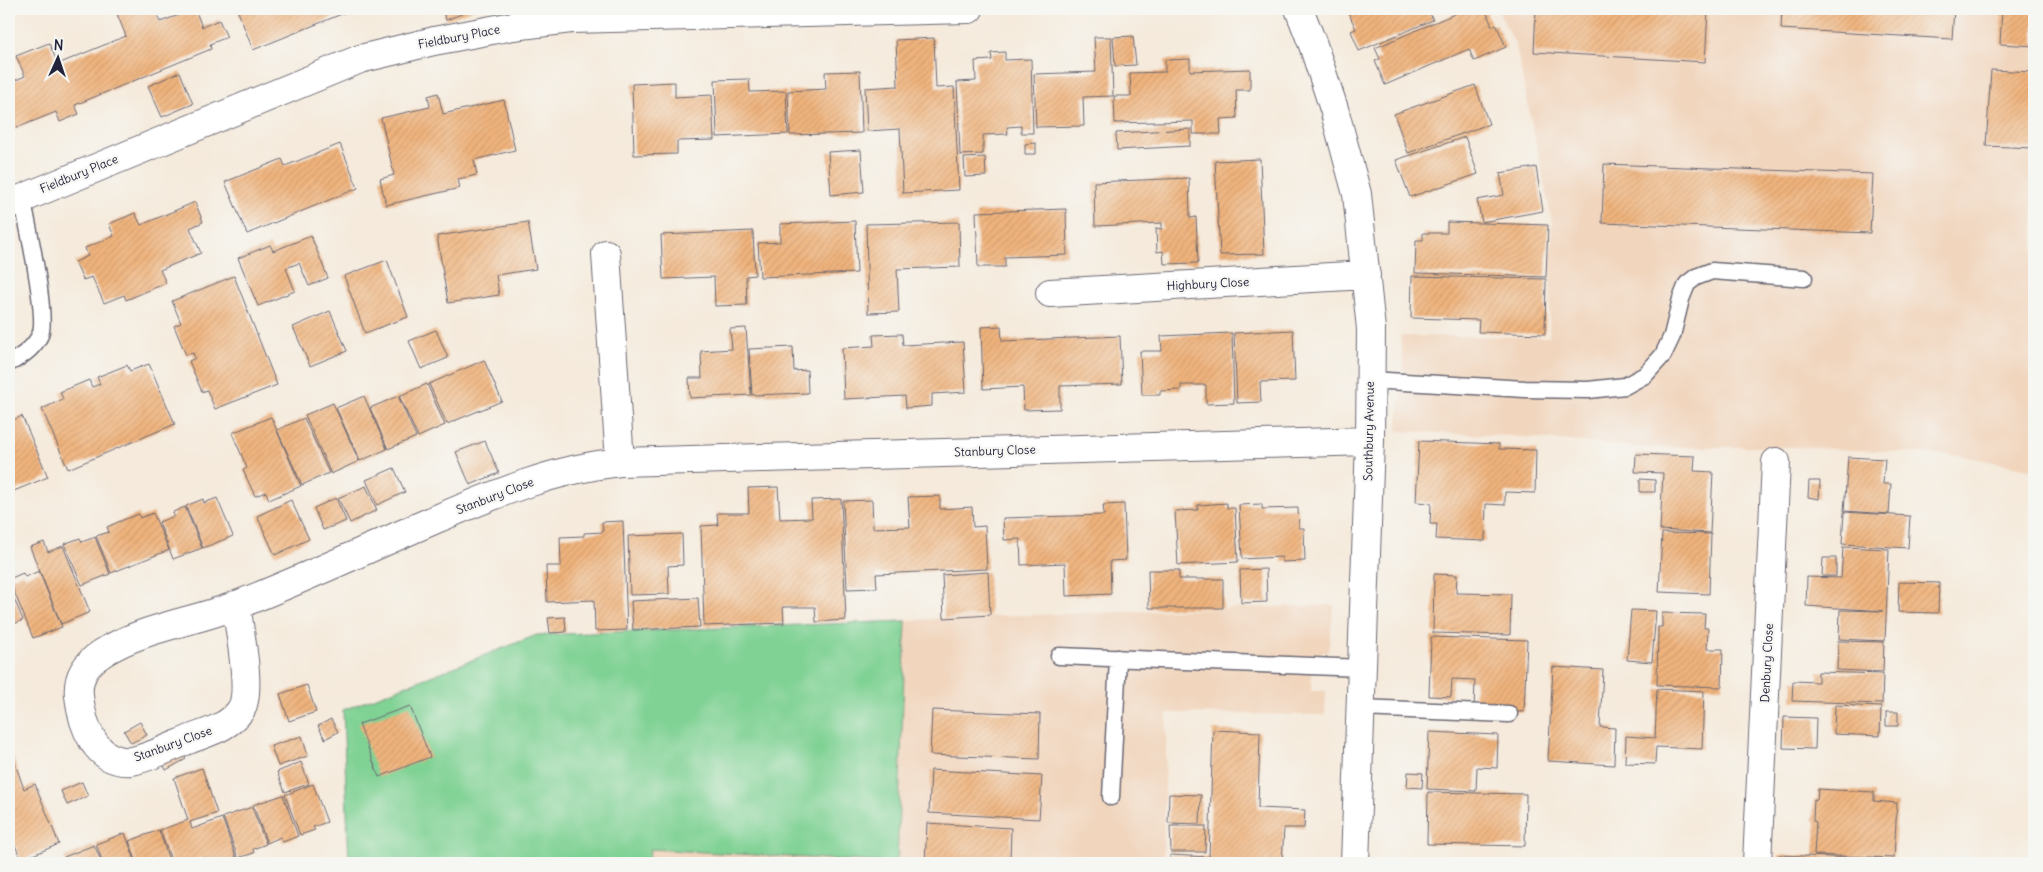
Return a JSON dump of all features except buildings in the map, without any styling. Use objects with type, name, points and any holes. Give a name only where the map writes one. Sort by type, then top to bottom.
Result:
[{"type":"street","name":"Fieldbury Place","points":[[16,201],[360,59],[434,41],[513,26],[571,19],[968,9]]},
{"type":"street","name":"Southbury Avenue","points":[[1298,9],[1313,45],[1334,109],[1357,194],[1371,329],[1370,441],[1354,863]]},
{"type":"street","points":[[606,254],[620,462]]},
{"type":"street","name":"Highbury Close","points":[[1050,293],[1366,275]]},
{"type":"street","name":"Stanbury Close","points":[[236,606],[245,665],[245,690],[241,710],[223,726],[131,761],[111,758],[95,746],[81,718],[78,687],[84,668],[102,653],[134,638],[236,606],[523,484],[591,465],[620,462],[1370,441]]},
{"type":"street","name":"Denbury Close","points":[[1757,863],[1776,462]]},
{"type":"lane","points":[[9,363],[23,356],[41,335],[42,310],[16,201]]},
{"type":"lane","points":[[1370,380],[1525,389],[1588,390],[1625,386],[1645,375],[1663,355],[1672,336],[1680,299],[1687,284],[1696,277],[1712,271],[1804,278]]},
{"type":"lane","points":[[1059,656],[1362,668]]},
{"type":"lane","points":[[1111,797],[1118,658]]},
{"type":"lane","points":[[1360,708],[1509,714]]},
{"type":"shaded area","points":[[1497,9],[2034,9],[2034,470],[1957,455],[1794,447],[1641,447],[1511,436],[1397,431],[1404,370],[1400,336],[1549,337],[1552,221],[1516,46]]},
{"type":"shaded area","points":[[1334,605],[1328,652],[1313,654],[1311,691],[1326,691],[1325,715],[1167,713],[1163,863],[349,863],[343,710],[537,635],[944,618]]},
{"type":"green space","points":[[906,621],[897,863],[650,849],[649,863],[349,863],[343,710],[537,635]]}]
